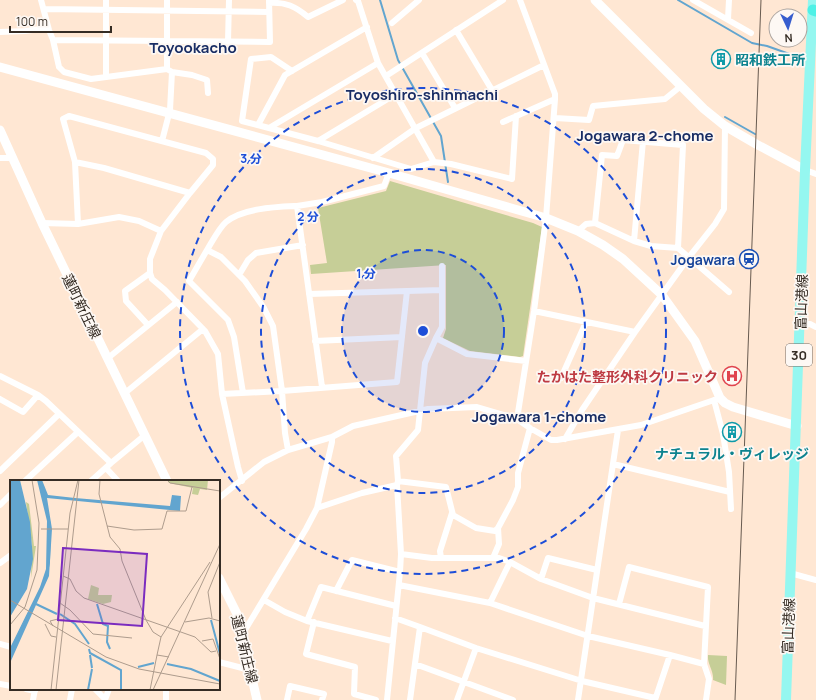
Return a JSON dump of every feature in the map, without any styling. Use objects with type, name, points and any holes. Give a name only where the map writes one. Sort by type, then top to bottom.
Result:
[{"type":"main road","name":"富山港線","points":[[786,700],[805,170],[813,66],[814,8]]},
{"type":"street","points":[[41,0],[60,67],[64,72],[91,79],[170,71],[192,75],[207,80],[208,93]]},
{"type":"street","points":[[106,0],[106,77]]},
{"type":"street","points":[[162,141],[169,113],[170,71],[167,42],[168,0]]},
{"type":"street","points":[[228,42],[229,0]]},
{"type":"street","points":[[53,40],[270,42],[269,1],[297,7],[308,17],[343,0]]},
{"type":"street","points":[[356,0],[358,1],[378,63],[434,162]]},
{"type":"street","points":[[392,22],[419,0]]},
{"type":"street","points":[[386,76],[503,0]]},
{"type":"street","points":[[517,419],[534,311],[546,218],[555,118],[555,94],[520,0]]},
{"type":"street","points":[[595,0],[704,109],[725,126],[805,170],[816,174]]},
{"type":"street","points":[[693,0],[752,33]]},
{"type":"street","points":[[728,19],[729,0]]},
{"type":"street","points":[[44,9],[269,12]]},
{"type":"street","points":[[258,125],[285,75],[367,27]]},
{"type":"street","points":[[0,32],[48,28]]},
{"type":"street","points":[[456,30],[492,90]]},
{"type":"street","points":[[422,53],[455,108]]},
{"type":"street","points":[[292,71],[271,57],[251,59],[242,121],[318,141],[411,169],[434,162],[451,164],[512,179],[516,116]]},
{"type":"street","points":[[269,128],[378,63]]},
{"type":"street","points":[[373,158],[416,128],[544,65]]},
{"type":"street","points":[[0,67],[389,173],[546,218],[578,231],[603,245],[623,259],[662,295],[695,341],[717,399],[724,434],[730,492],[730,509]]},
{"type":"street","points":[[555,118],[589,120],[593,106],[665,99],[681,86]]},
{"type":"street","points":[[318,141],[396,94]]},
{"type":"street","points":[[503,122],[555,99]]},
{"type":"street","points":[[78,224],[75,162],[63,119],[69,116],[206,153],[213,159],[213,165],[162,231],[150,260],[150,273],[152,279],[203,329],[218,354],[222,394],[242,481]]},
{"type":"street","points":[[565,439],[582,410],[635,332],[724,209],[725,126]]},
{"type":"street","name":"蓮町新庄線","points":[[0,130],[42,223],[167,480]]},
{"type":"street","points":[[595,223],[602,155],[617,156],[623,140],[683,145],[678,248]]},
{"type":"street","points":[[634,241],[643,141]]},
{"type":"street","points":[[0,158],[13,158]]},
{"type":"street","points":[[75,162],[104,168],[190,193]]},
{"type":"street","points":[[243,393],[234,337],[228,320],[189,281],[207,250],[226,222],[242,213],[282,206],[297,206],[322,202],[384,186],[389,173]]},
{"type":"street","points":[[297,206],[322,387]]},
{"type":"street","points":[[42,223],[78,224],[119,217],[139,221],[162,231]]},
{"type":"street","points":[[578,231],[586,224],[595,223],[634,241],[651,246],[678,248],[729,292]]},
{"type":"street","points":[[239,275],[248,260],[256,253],[303,245]]},
{"type":"street","points":[[207,250],[221,257],[245,281],[264,308],[273,326],[288,450]]},
{"type":"street","points":[[387,700],[401,554],[396,456],[418,430],[426,363],[442,327],[442,266]]},
{"type":"street","points":[[148,325],[126,301],[125,291],[150,273]]},
{"type":"street","points":[[309,294],[442,290]]},
{"type":"street","points":[[222,394],[397,382],[407,291]]},
{"type":"street","points":[[108,358],[176,302]]},
{"type":"street","points":[[534,311],[635,332]]},
{"type":"street","points":[[561,378],[586,322]]},
{"type":"street","points":[[800,324],[810,324],[816,327]]},
{"type":"street","points":[[125,393],[203,329]]},
{"type":"street","points":[[315,341],[402,337]]},
{"type":"street","points":[[436,338],[467,354],[526,361]]},
{"type":"street","points":[[0,376],[38,394],[78,432],[109,465],[117,480]]},
{"type":"street","points":[[0,399],[23,412],[38,394]]},
{"type":"street","points":[[220,497],[264,462],[288,450],[332,437],[353,426],[428,409],[477,407],[517,419],[550,440],[565,439],[641,425],[717,399],[733,407],[797,426]]},
{"type":"street","points":[[0,471],[59,414]]},
{"type":"street","points":[[492,558],[499,544],[498,528],[513,500],[518,486],[518,473],[530,428]]},
{"type":"street","points":[[578,700],[618,430]]},
{"type":"street","points":[[26,480],[78,432]]},
{"type":"street","points":[[92,480],[145,435]]},
{"type":"street","points":[[242,635],[306,529],[316,508],[332,437]]},
{"type":"street","points":[[613,464],[730,492]]},
{"type":"street","points":[[316,508],[397,483],[446,487],[452,513],[440,551],[441,558]]},
{"type":"street","points":[[0,505],[10,495]]},
{"type":"street","points":[[452,513],[476,528],[495,531],[498,528]]},
{"type":"street","points":[[401,554],[441,558],[499,558],[510,562],[541,579],[593,598],[705,626]]},
{"type":"street","points":[[0,563],[10,556]]},
{"type":"street","points":[[541,579],[548,558],[597,570]]},
{"type":"street","points":[[336,591],[352,560],[400,572]]},
{"type":"street","points":[[490,603],[510,562]]},
{"type":"street","points":[[619,604],[629,567],[708,587],[704,664],[709,679],[706,700]]},
{"type":"street","points":[[790,573],[816,580]]},
{"type":"street","name":"蓮町新庄線","points":[[220,580],[237,614],[257,700]]},
{"type":"street","points":[[399,584],[490,603],[588,636],[704,664]]},
{"type":"street","points":[[376,700],[354,694],[355,667],[306,654],[311,622],[321,587],[396,606]]},
{"type":"street","points":[[264,600],[285,612],[311,622],[392,641]]},
{"type":"street","points":[[395,618],[476,648],[582,681],[655,699],[670,655]]},
{"type":"street","points":[[410,700],[420,626]]},
{"type":"street","points":[[0,644],[10,647]]},
{"type":"street","points":[[457,700],[476,648]]},
{"type":"street","points":[[220,662],[250,670]]},
{"type":"street","points":[[415,664],[513,700]]},
{"type":"street","points":[[0,684],[10,686]]},
{"type":"street","points":[[287,700],[290,686],[324,694],[322,700]]},
{"type":"street","points":[[33,700],[35,690]]},
{"type":"street","points":[[70,700],[72,690]]},
{"type":"street","points":[[96,690],[105,699]]},
{"type":"green space","points":[[390,181],[533,223],[542,227],[523,356],[520,357],[470,351],[443,338],[446,329],[446,265],[311,274],[310,265],[327,263],[318,208],[386,191]]},
{"type":"green space","points":[[708,655],[727,656],[726,685],[713,680]]},
{"type":"waterway","points":[[380,0],[398,60],[441,136],[448,182]]},
{"type":"waterway","points":[[678,0],[752,43],[767,46],[795,56]]},
{"type":"waterway","points":[[725,117],[755,134]]},
{"type":"tram line","points":[[735,700],[761,0]]},
{"type":"place","name":"昭和鉄工所","points":[[721,59]]},
{"type":"place","name":"Jogawara","points":[[749,259]]},
{"type":"place","name":"たかはた整形外科クリニック","points":[[732,376]]},
{"type":"place","name":"ナチュラル・ヴィレッジ","points":[[732,432]]},
{"type":"district","name":"Toyookacho","points":[[193,47]]},
{"type":"district","name":"Toyoshiro-shinmachi","points":[[422,94]]},
{"type":"district","name":"Jogawara 2-chome","points":[[645,135]]},
{"type":"district","name":"Jogawara 1-chome","points":[[539,416]]}]
